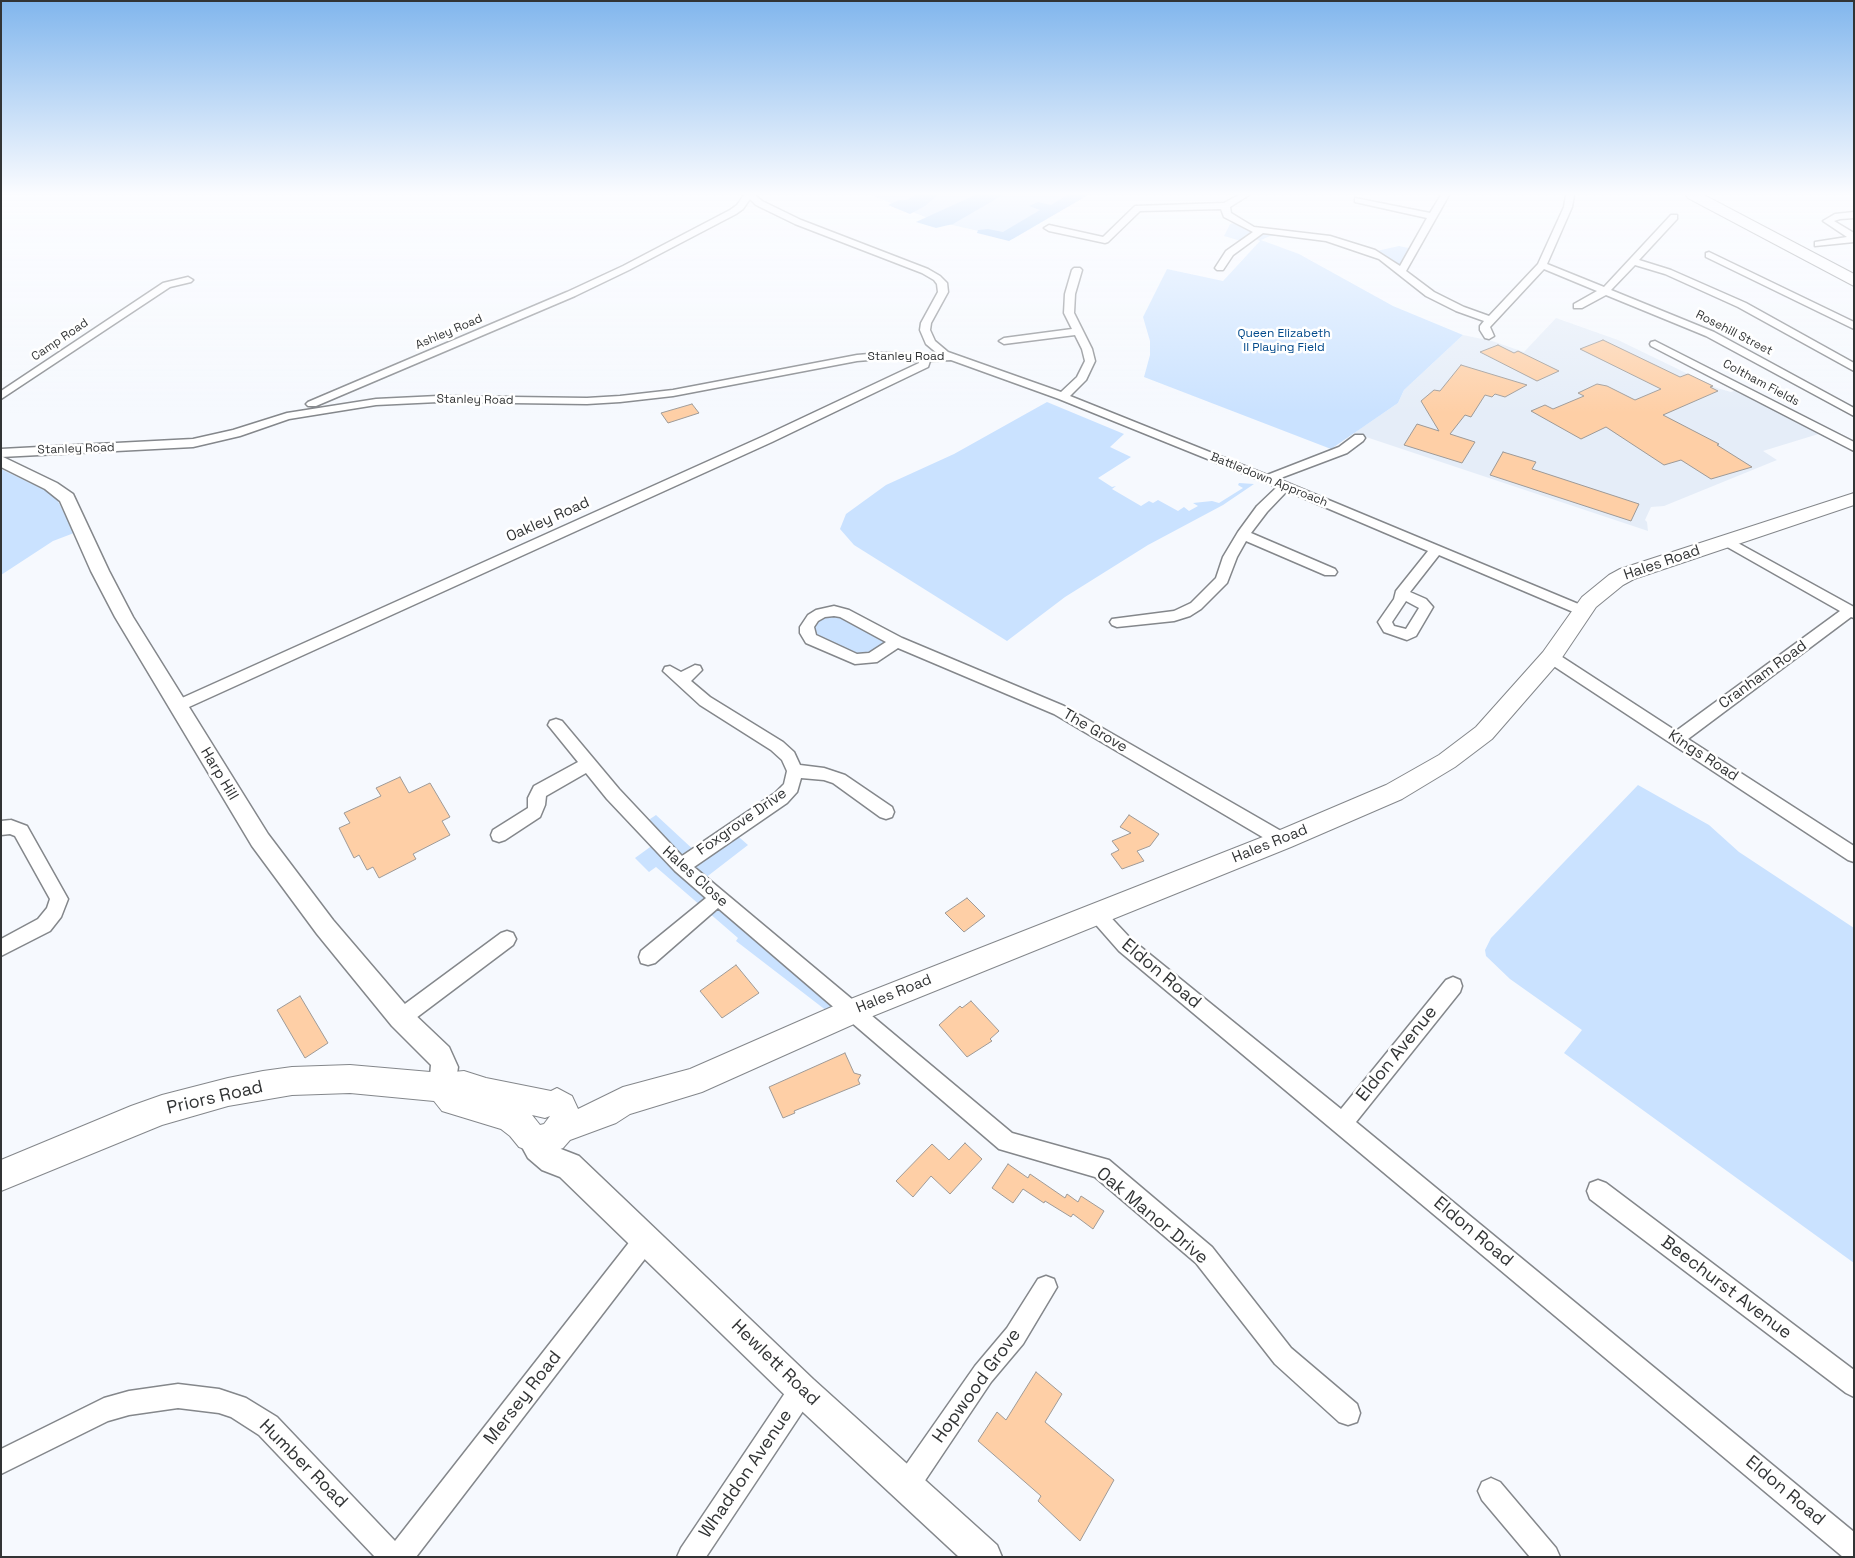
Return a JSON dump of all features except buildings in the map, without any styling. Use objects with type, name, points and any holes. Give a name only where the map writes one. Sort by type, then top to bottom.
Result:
[{"type":"highway","points":[[1829,268],[1854,281]]},
{"type":"main road","name":"Hales Road","points":[[556,1115],[575,1125],[623,1102],[692,1082],[853,1011],[1282,840],[1394,792],[1447,761],[1473,742],[1498,719],[1551,657],[1597,594],[1616,580],[1727,541],[1851,502]]},
{"type":"main road","name":"Priors Road","points":[[1,1176],[131,1121],[228,1092],[292,1082],[322,1079],[379,1080],[442,1087],[464,1085],[556,1115]]},
{"type":"main road","points":[[442,1087],[453,1102],[508,1116],[521,1125],[528,1134],[540,1140],[557,1134],[556,1115]]},
{"type":"street","name":"Ashley Road","points":[[322,405],[626,268]]},
{"type":"street","points":[[916,268],[937,278],[943,286],[943,292],[926,323],[925,334],[933,346],[951,357]]},
{"type":"street","points":[[1398,268],[1440,299],[1490,320]]},
{"type":"street","points":[[1489,336],[1484,328],[1539,268]]},
{"type":"street","name":"Rosehill Street","points":[[1549,268],[1710,334],[1854,412]]},
{"type":"street","points":[[1578,306],[1605,291],[1627,268]]},
{"type":"street","points":[[1654,268],[1730,299],[1854,368]]},
{"type":"street","points":[[1735,268],[1854,326]]},
{"type":"street","points":[[1063,397],[1082,378],[1090,361],[1087,348],[1069,313],[1077,270]]},
{"type":"street","name":"Camp Road","points":[[1,396],[167,285],[188,280]]},
{"type":"street","points":[[1004,341],[1078,331]]},
{"type":"street","name":"Coltham Fields","points":[[1655,344],[1854,447]]},
{"type":"street","name":"Stanley Road","points":[[1,453],[193,443],[236,433],[322,405],[407,400],[587,401],[620,399],[681,392],[857,358],[893,356],[951,357]]},
{"type":"street","name":"Battledown Approach","points":[[951,357],[1063,397],[1285,486],[1583,611]]},
{"type":"street","name":"Oakley Road","points":[[178,706],[768,439],[924,365],[925,358]]},
{"type":"street","points":[[1267,479],[1343,450],[1359,438]]},
{"type":"street","name":"Harp Hill","points":[[1,461],[51,486],[66,498],[102,576],[178,706],[260,840],[325,927],[401,1018],[440,1056],[445,1067],[442,1087]]},
{"type":"street","points":[[1117,622],[1174,616],[1185,613],[1196,606],[1222,580],[1230,556],[1243,535],[1262,509],[1285,486]]},
{"type":"street","points":[[1243,535],[1330,572]]},
{"type":"street","points":[[1727,541],[1852,612]]},
{"type":"street","points":[[1400,594],[1436,550]]},
{"type":"street","name":"The Grove","points":[[897,642],[872,658],[855,659],[811,639],[807,633],[807,627],[810,621],[817,615],[827,612],[839,612],[897,642],[1058,710],[1282,840]]},
{"type":"street","name":"Cranham Road","points":[[1677,739],[1852,612]]},
{"type":"street","name":"Kings Road","points":[[1551,657],[1854,855]]},
{"type":"street","name":"Foxgrove Drive","points":[[681,866],[782,798],[791,787],[795,771],[788,756],[777,746],[705,701],[675,676],[695,670]]},
{"type":"street","name":"Hales Close","points":[[556,725],[613,794],[681,866],[853,1011]]},
{"type":"street","points":[[499,835],[534,812],[537,805],[536,798],[540,791],[588,764]]},
{"type":"street","points":[[795,771],[824,774],[839,779],[886,812]]},
{"type":"street","points":[[1,828],[21,831],[59,899],[55,912],[44,925],[1,948]]},
{"type":"street","points":[[648,957],[718,898]]},
{"type":"street","name":"Eldon Road","points":[[1096,913],[1125,945],[1342,1122],[1854,1549]]},
{"type":"street","points":[[401,1018],[507,939]]},
{"type":"street","name":"Eldon Avenue","points":[[1342,1122],[1453,986]]},
{"type":"street","name":"Oak Manor Drive","points":[[853,1011],[1006,1142],[1101,1168],[1204,1255],[1283,1356],[1348,1413]]},
{"type":"street","points":[[556,1115],[566,1138],[566,1153],[569,1166]]},
{"type":"street","name":"Hewlett Road","points":[[528,1134],[538,1148],[552,1160],[569,1166],[802,1390],[985,1557]]},
{"type":"street","name":"Beechurst Avenue","points":[[1598,1191],[1854,1385]]},
{"type":"street","name":"Mersey Road","points":[[399,1557],[646,1239]]},
{"type":"street","name":"Hopwood Grove","points":[[907,1485],[983,1374],[1015,1336],[1046,1287]]},
{"type":"street","name":"Whaddon Avenue","points":[[690,1557],[802,1390]]},
{"type":"street","name":"Humber Road","points":[[1,1462],[104,1410],[129,1402],[178,1396],[219,1401],[237,1407],[268,1426],[393,1557]]},
{"type":"street","points":[[1490,1491],[1548,1557]]},
{"type":"shaded area","points":[[1556,318],[1618,340],[1717,388],[1731,392],[1742,388],[1825,432],[1763,451],[1777,460],[1664,506],[1651,507],[1645,520],[1648,531],[1354,433],[1398,403],[1404,390],[1463,335],[1492,341],[1524,352]]},
{"type":"green space","name":"Queen Elizabeth II Playing Field","points":[[1235,268],[1324,268],[1393,306],[1463,335],[1404,390],[1398,403],[1331,449],[1144,377],[1150,355],[1150,341],[1143,317],[1167,269],[1223,281]]},
{"type":"green space","points":[[1395,268],[1403,268],[1401,272]]},
{"type":"green space","points":[[1047,402],[1124,434],[1110,447],[1131,457],[1098,478],[1112,487],[1116,486],[1112,489],[1141,506],[1149,501],[1153,503],[1158,500],[1178,511],[1184,507],[1189,511],[1198,506],[1193,503],[1212,501],[1219,503],[1243,488],[1238,485],[1239,483],[1254,484],[1223,505],[1148,545],[1065,597],[1007,641],[854,545],[840,529],[846,514],[886,485],[954,454]]},
{"type":"green space","points":[[1,469],[55,495],[74,533],[53,541],[1,575]]},
{"type":"green space","points":[[834,611],[897,642],[866,659],[811,639],[807,627]]},
{"type":"green space","points":[[1638,785],[1709,825],[1739,852],[1854,928],[1854,1263],[1564,1053],[1582,1030],[1510,979],[1486,956],[1485,950],[1491,938]]},
{"type":"green space","points":[[656,815],[697,853],[732,831],[748,845],[700,882],[853,1011],[836,1018],[736,941],[738,938],[656,867],[649,872],[635,858],[657,842],[641,825]]}]
